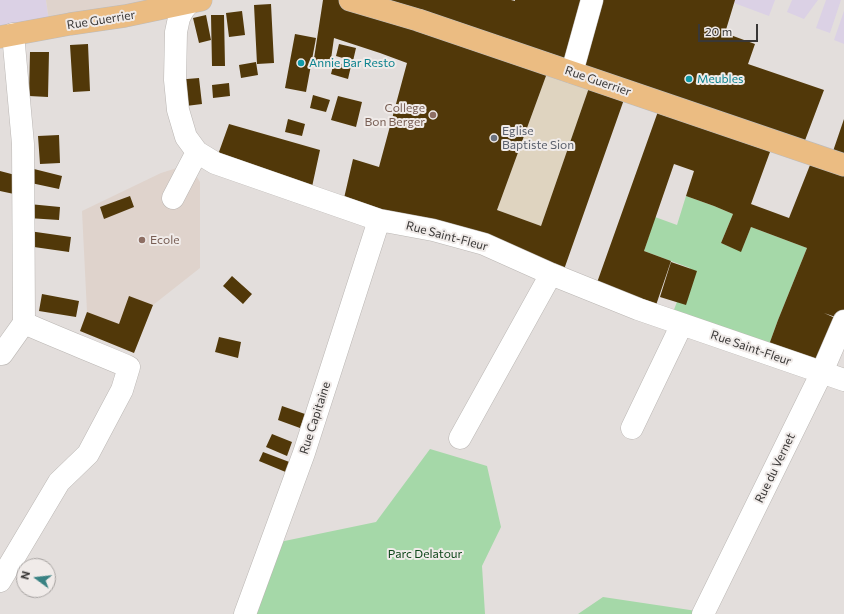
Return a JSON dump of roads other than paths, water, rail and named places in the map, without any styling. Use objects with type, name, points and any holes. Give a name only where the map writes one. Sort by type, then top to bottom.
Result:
[{"type":"main road","points":[[70,24],[166,0]]},
{"type":"main road","name":"Rue Guerrier","points":[[350,0],[418,20],[844,165]]},
{"type":"main road","points":[[369,0],[418,20]]},
{"type":"main road","name":"Rue Guerrier","points":[[7,36],[70,24],[105,20],[195,1]]},
{"type":"street","points":[[572,72],[592,0]]},
{"type":"street","name":"Rue Saint-Fleur","points":[[195,1],[183,10],[179,18],[176,32],[175,82],[178,110],[186,137],[198,152],[215,163],[380,220],[433,230],[484,244],[551,274],[638,309],[844,380]]},
{"type":"street","points":[[147,12],[161,17],[167,24],[171,32],[175,48]]},
{"type":"street","points":[[0,354],[2,354],[24,323],[23,144],[7,36]]},
{"type":"street","points":[[173,198],[198,152]]},
{"type":"street","name":"Rue Capitaine","points":[[245,614],[304,453],[380,220]]},
{"type":"street","points":[[460,438],[551,274]]},
{"type":"street","name":"Rue du Vernet","points":[[703,614],[822,372],[844,321]]},
{"type":"street","points":[[0,581],[59,482],[88,454],[122,390],[129,367],[24,323]]},
{"type":"street","points":[[632,428],[682,324]]},
{"type":"place","name":"Annie Bar Resto","points":[[301,63]]},
{"type":"place","name":"Meubles","points":[[689,79]]},
{"type":"place","name":"College Bon Berger","points":[[433,115]]},
{"type":"place","name":"Eglise Baptiste Sion","points":[[494,138]]},
{"type":"place","name":"Ecole","points":[[142,240]]},
{"type":"park label","name":"Parc Delatour","points":[[425,554]]}]
